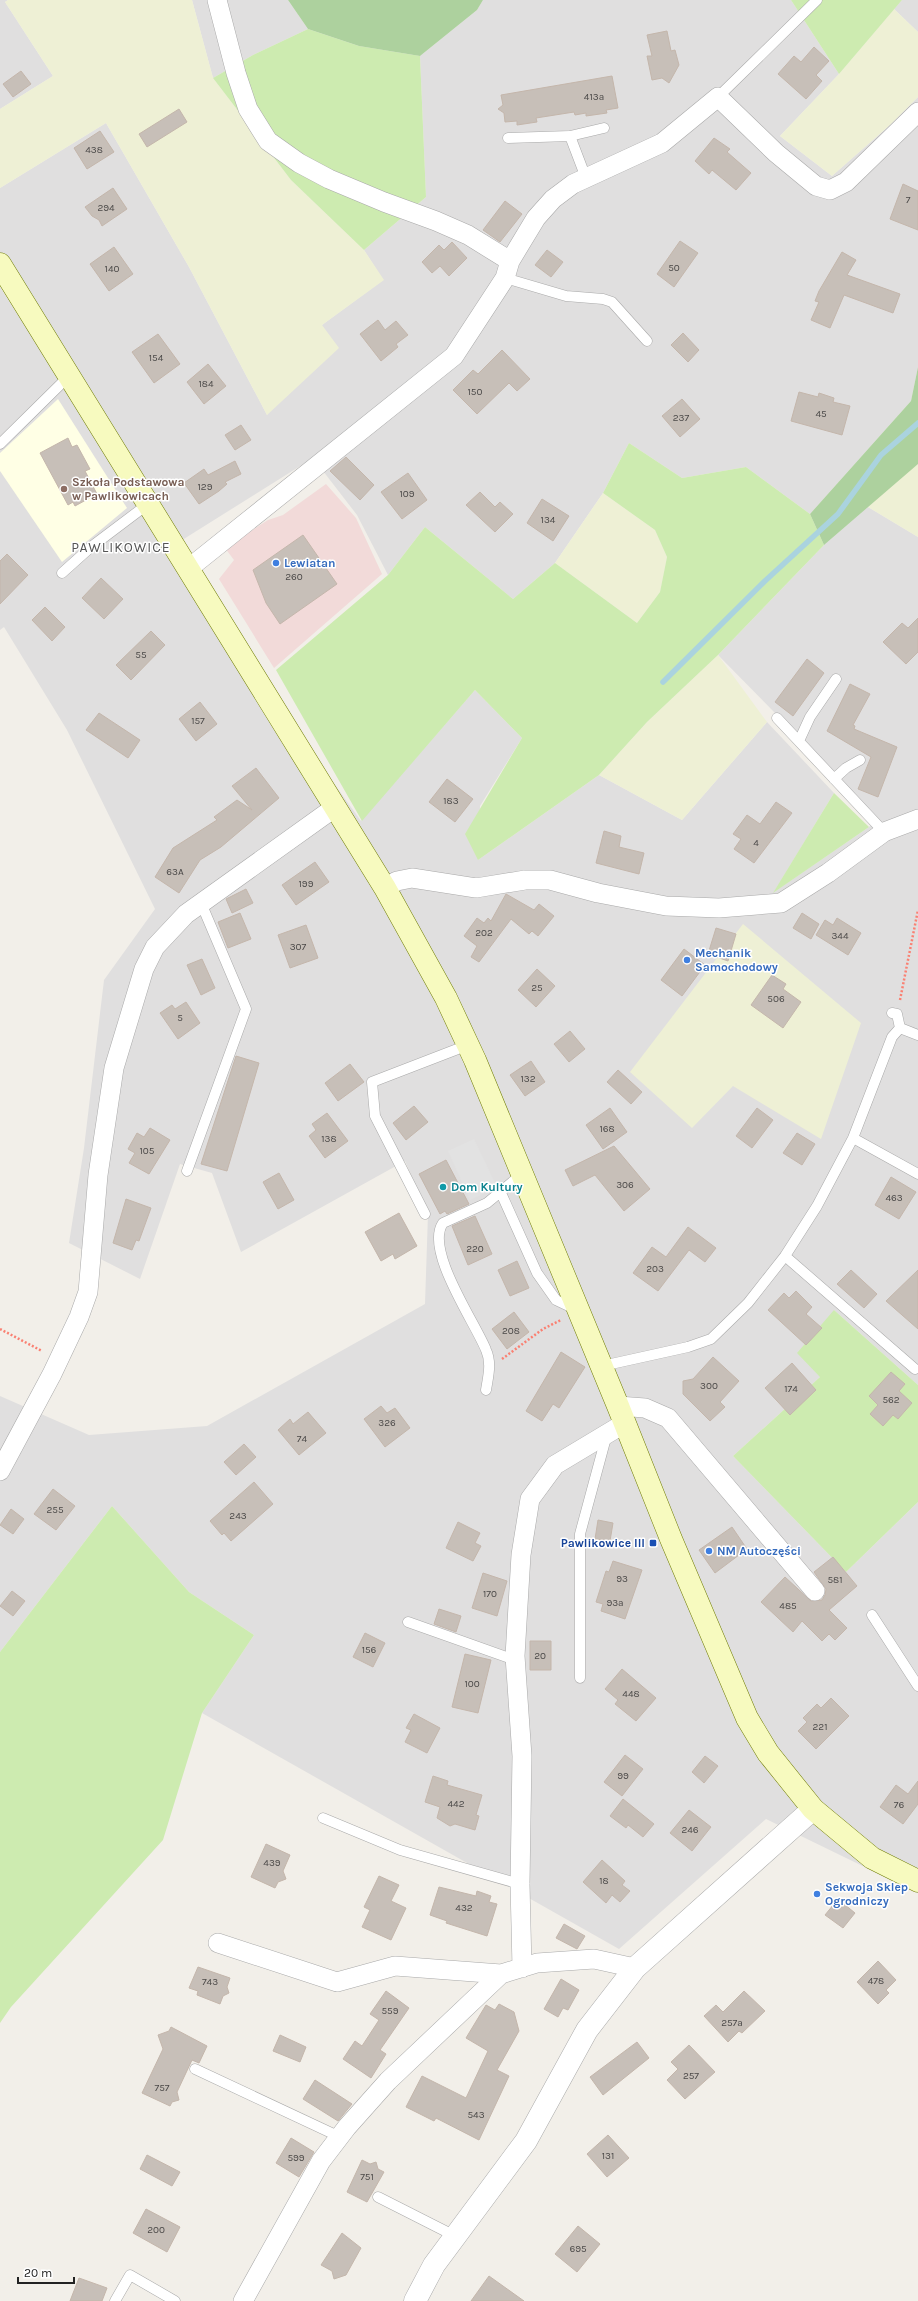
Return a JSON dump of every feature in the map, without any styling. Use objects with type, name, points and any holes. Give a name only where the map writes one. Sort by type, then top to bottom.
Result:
[{"type":"main road","points":[[0,264],[334,808],[385,888],[443,992],[468,1045],[622,1414],[671,1540],[747,1718],[772,1759],[813,1809],[872,1858],[918,1881]]},
{"type":"street","points":[[218,0],[236,73],[248,109],[268,141],[299,163],[328,179],[456,229],[507,270]]},
{"type":"street","points":[[188,569],[454,356],[507,270],[536,218],[553,198],[573,184],[662,143],[718,97],[776,152],[816,186],[830,190],[846,182],[918,112]]},
{"type":"street","points":[[0,1470],[58,1360],[79,1316],[88,1292],[98,1175],[114,1068],[144,969],[155,946],[186,914],[334,808]]},
{"type":"street","points":[[385,888],[397,881],[412,878],[476,888],[524,880],[550,880],[598,893],[666,906],[719,908],[780,903],[828,873],[884,832],[918,819]]},
{"type":"street","points":[[522,1968],[520,1884],[522,1756],[515,1660],[521,1554],[530,1499],[555,1465],[606,1434],[622,1414],[645,1408],[668,1418],[815,1591]]},
{"type":"street","points":[[415,2301],[434,2265],[526,2141],[587,2030],[635,1968],[813,1809]]},
{"type":"street","points":[[218,1943],[337,1982],[395,1966],[501,1974],[538,1963],[594,1959],[635,1968]]},
{"type":"street","points":[[243,2301],[321,2161],[388,2081],[501,1974]]},
{"type":"lane","points":[[718,97],[817,0]]},
{"type":"lane","points":[[508,138],[570,136],[604,128]]},
{"type":"lane","points":[[570,136],[586,178]]},
{"type":"lane","points":[[507,270],[566,296],[603,299],[612,302],[647,341]]},
{"type":"lane","points":[[0,444],[69,376]]},
{"type":"lane","points":[[62,573],[91,547],[148,504]]},
{"type":"lane","points":[[799,741],[810,717],[836,679]]},
{"type":"lane","points":[[777,718],[884,832]]},
{"type":"lane","points":[[834,779],[846,768],[860,760]]},
{"type":"lane","points":[[187,1171],[246,1009],[201,903]]},
{"type":"lane","points":[[894,1014],[900,1028],[918,1035]]},
{"type":"lane","points":[[602,1366],[688,1347],[711,1339],[748,1303],[785,1256],[817,1206],[853,1138],[892,1037],[900,1028]]},
{"type":"lane","points":[[425,1214],[375,1116],[372,1082],[468,1045]]},
{"type":"lane","points":[[853,1138],[918,1174]]},
{"type":"lane","points":[[486,1390],[490,1366],[487,1351],[452,1285],[439,1241],[439,1228],[443,1223],[487,1203],[522,1174]]},
{"type":"lane","points":[[501,1192],[537,1273],[556,1300],[579,1311]]},
{"type":"lane","points":[[785,1256],[915,1369]]},
{"type":"lane","points":[[580,1678],[580,1534],[606,1434]]},
{"type":"lane","points":[[872,1615],[918,1686]]},
{"type":"lane","points":[[408,1622],[515,1660]]},
{"type":"lane","points":[[323,1818],[400,1850],[520,1884]]},
{"type":"lane","points":[[195,2069],[340,2137]]},
{"type":"lane","points":[[378,2197],[455,2236]]},
{"type":"lane","points":[[115,2301],[130,2275],[176,2301]]},
{"type":"path","points":[[894,1014],[918,910]]},
{"type":"path","points":[[490,1366],[543,1329],[579,1311]]},
{"type":"path","points":[[0,1329],[58,1360]]},
{"type":"shaded area","points":[[0,0],[8,0],[5,2],[53,76],[0,109]]},
{"type":"shaded area","points":[[8,0],[192,0],[213,78],[291,180],[364,250],[384,280],[322,325],[339,348],[267,415],[189,267],[106,123],[0,188],[0,109],[53,76],[5,2]]},
{"type":"shaded area","points":[[192,0],[288,0],[308,29],[253,55],[213,78]]},
{"type":"shaded area","points":[[483,0],[791,0],[839,74],[780,136],[832,176],[891,124],[918,97],[918,367],[911,401],[810,514],[746,467],[682,478],[629,443],[603,493],[555,563],[513,599],[425,527],[388,575],[357,515],[313,458],[179,542],[0,282],[0,188],[106,123],[189,267],[267,415],[322,325],[383,280],[364,250],[426,197],[420,56],[477,10]]},
{"type":"shaded area","points":[[902,0],[918,0],[918,32],[894,9]]},
{"type":"shaded area","points":[[894,9],[918,32],[918,97],[891,124],[832,176],[780,136],[839,74]]},
{"type":"shaded area","points":[[0,287],[184,575],[361,821],[475,690],[522,738],[480,806],[478,860],[599,775],[682,820],[767,722],[834,793],[774,892],[869,827],[879,819],[718,655],[824,545],[868,507],[918,537],[918,1385],[834,1310],[820,1377],[733,1456],[846,1572],[918,1502],[918,1893],[766,1819],[619,1949],[202,1713],[254,1635],[189,1592],[112,1506],[0,1652],[0,1396],[89,1435],[207,1426],[425,1304],[428,1214],[405,1161],[241,1252],[212,1173],[180,1164],[140,1279],[69,1243],[84,1148],[104,980],[155,909],[67,730],[4,627],[0,630]]},
{"type":"shaded area","name":"Szkoła Podstawowa w Pawlikowicach","points":[[58,399],[127,508],[62,562],[0,471],[0,453]]},
{"type":"shaded area","points":[[918,464],[918,537],[868,507],[901,476]]},
{"type":"shaded area","points":[[326,484],[356,518],[382,574],[274,668],[219,579],[234,560],[225,548],[268,520],[283,515]]},
{"type":"shaded area","points":[[603,493],[655,530],[667,557],[660,592],[637,623],[555,563]]},
{"type":"shaded area","points":[[718,655],[767,722],[682,820],[599,775],[647,722]]},
{"type":"shaded area","points":[[743,924],[861,1023],[821,1139],[733,1086],[692,1128],[630,1072]]},
{"type":"shaded area","points":[[474,1139],[497,1187],[470,1200],[448,1151]]},
{"type":"green space","points":[[288,0],[483,0],[477,10],[420,56],[359,46],[308,29]]},
{"type":"green space","points":[[791,0],[902,0],[839,74]]},
{"type":"green space","points":[[308,29],[359,46],[420,56],[426,197],[364,250],[291,180],[213,78],[253,55]]},
{"type":"green space","points":[[918,367],[918,464],[824,545],[810,514],[911,401]]},
{"type":"green space","points":[[629,443],[682,478],[746,467],[810,514],[824,545],[718,655],[647,722],[599,775],[478,860],[465,834],[522,738],[475,690],[362,821],[276,670],[388,575],[425,527],[513,599],[555,563],[637,623],[660,592],[667,557],[655,530],[603,493]]},
{"type":"green space","points":[[834,793],[869,827],[773,893]]},
{"type":"green space","points":[[834,1310],[918,1385],[918,1502],[846,1572],[733,1456],[820,1377],[797,1353]]},
{"type":"green space","points":[[112,1506],[189,1592],[254,1635],[202,1713],[163,1840],[11,2007],[0,2023],[0,1652]]},
{"type":"building","points":[[667,31],[671,51],[675,50],[679,65],[669,83],[662,78],[652,80],[647,56],[652,56],[647,35]]},
{"type":"building","points":[[814,47],[829,61],[816,75],[822,81],[806,99],[778,74],[794,56],[801,62]]},
{"type":"building","points":[[21,71],[31,84],[13,97],[3,84]]},
{"type":"building","points":[[612,76],[618,108],[606,110],[607,113],[586,116],[586,113],[575,115],[574,112],[536,118],[537,122],[517,125],[517,121],[505,122],[504,113],[498,109],[503,105],[501,95]]},
{"type":"building","points":[[179,109],[187,122],[147,147],[139,134]]},
{"type":"building","points":[[100,131],[114,152],[87,169],[74,148]]},
{"type":"building","points":[[714,138],[730,149],[727,152],[751,173],[736,190],[712,170],[709,174],[695,161]]},
{"type":"building","points":[[903,184],[918,191],[918,230],[890,219]]},
{"type":"building","points":[[113,188],[127,209],[102,226],[99,220],[92,216],[85,207]]},
{"type":"building","points":[[505,201],[522,214],[500,242],[483,230]]},
{"type":"building","points":[[680,241],[698,253],[674,287],[657,274]]},
{"type":"building","points":[[452,242],[467,258],[449,276],[440,266],[432,273],[422,262],[439,245],[444,250]]},
{"type":"building","points":[[114,247],[133,274],[109,291],[90,264]]},
{"type":"building","points":[[547,250],[563,262],[551,277],[535,265]]},
{"type":"building","points":[[842,252],[856,260],[847,275],[900,294],[893,313],[844,295],[830,328],[811,320],[819,302],[815,301],[819,291]]},
{"type":"building","points":[[378,320],[385,330],[396,321],[408,335],[396,344],[398,347],[381,361],[360,334]]},
{"type":"building","points":[[683,333],[699,350],[688,362],[671,345]]},
{"type":"building","points":[[158,334],[180,364],[154,383],[132,352]]},
{"type":"building","points":[[502,350],[530,379],[517,391],[509,383],[477,414],[453,390],[473,370],[478,374]]},
{"type":"building","points":[[208,364],[226,386],[204,404],[187,382]]},
{"type":"building","points":[[799,392],[818,397],[819,393],[834,398],[833,402],[850,406],[842,435],[791,421]]},
{"type":"building","points":[[682,399],[700,419],[680,437],[662,416]]},
{"type":"building","points":[[241,425],[251,440],[235,450],[225,435]]},
{"type":"building","points":[[68,438],[72,447],[77,445],[90,469],[85,471],[97,494],[75,506],[73,502],[68,505],[40,453]]},
{"type":"building","points":[[346,457],[374,485],[360,500],[330,471]]},
{"type":"building","points":[[235,461],[241,474],[225,482],[227,484],[219,491],[199,504],[184,483],[204,469],[208,475]]},
{"type":"building","points":[[408,473],[427,500],[402,519],[381,492]]},
{"type":"building","points":[[480,492],[495,507],[500,502],[513,514],[495,532],[466,505]]},
{"type":"building","points":[[542,499],[569,516],[553,541],[527,523]]},
{"type":"building","points":[[303,535],[337,584],[280,624],[266,603],[253,570]]},
{"type":"building","points":[[7,554],[28,575],[0,604],[0,561]]},
{"type":"building","points":[[101,578],[123,599],[104,619],[82,598]]},
{"type":"building","points":[[45,607],[65,627],[52,641],[32,620]]},
{"type":"building","points":[[918,618],[918,652],[906,664],[883,642],[902,623],[908,628]]},
{"type":"building","points":[[151,631],[165,645],[131,680],[116,665]]},
{"type":"building","points":[[807,659],[824,673],[793,716],[775,702]]},
{"type":"building","points":[[850,684],[870,694],[853,725],[855,726],[854,729],[897,747],[878,797],[858,789],[871,757],[827,731]]},
{"type":"building","points":[[200,702],[217,724],[196,741],[179,719]]},
{"type":"building","points":[[99,713],[140,740],[128,758],[86,730]]},
{"type":"building","points":[[256,768],[279,798],[221,847],[200,860],[179,893],[155,877],[173,848],[217,820],[214,817],[237,800],[252,810],[232,786]]},
{"type":"building","points":[[447,779],[473,799],[455,822],[429,802]]},
{"type":"building","points":[[776,802],[792,813],[754,863],[734,849],[741,839],[733,834],[747,815],[760,824]]},
{"type":"building","points":[[604,831],[621,836],[619,847],[644,853],[639,874],[596,863]]},
{"type":"building","points":[[315,862],[329,882],[296,905],[282,885]]},
{"type":"building","points":[[246,889],[253,903],[232,913],[226,899]]},
{"type":"building","points":[[506,894],[534,910],[539,904],[554,916],[538,936],[532,931],[529,934],[511,919],[479,962],[471,957],[477,946],[464,936],[477,918],[484,923],[488,918],[491,921]]},
{"type":"building","points":[[240,913],[251,939],[228,948],[218,922]]},
{"type":"building","points":[[802,913],[819,924],[811,939],[793,928]]},
{"type":"building","points":[[837,918],[861,933],[848,955],[816,935],[825,920],[833,925]]},
{"type":"building","points":[[306,925],[318,958],[290,968],[278,935]]},
{"type":"building","points":[[716,928],[736,934],[728,961],[708,954]]},
{"type":"building","points":[[684,949],[705,965],[682,996],[661,980]]},
{"type":"building","points":[[202,959],[215,988],[201,995],[187,965]]},
{"type":"building","points":[[537,969],[555,986],[536,1007],[518,990]]},
{"type":"building","points":[[772,975],[786,984],[783,989],[801,1002],[783,1028],[751,1005]]},
{"type":"building","points":[[186,1002],[200,1023],[178,1039],[160,1013],[172,1005],[175,1009]]},
{"type":"building","points":[[570,1031],[585,1049],[569,1062],[554,1044]]},
{"type":"building","points":[[236,1056],[259,1063],[227,1171],[201,1164]]},
{"type":"building","points":[[531,1061],[545,1082],[525,1096],[510,1075]]},
{"type":"building","points":[[350,1064],[364,1082],[338,1101],[325,1083]]},
{"type":"building","points":[[618,1070],[642,1092],[631,1104],[607,1082]]},
{"type":"building","points":[[414,1106],[428,1122],[406,1140],[393,1123]]},
{"type":"building","points":[[610,1108],[627,1132],[603,1149],[586,1125]]},
{"type":"building","points":[[757,1108],[773,1120],[752,1148],[736,1136]]},
{"type":"building","points":[[327,1113],[348,1141],[325,1158],[309,1136],[316,1130],[312,1124]]},
{"type":"building","points":[[150,1128],[170,1140],[149,1174],[129,1163],[135,1153],[128,1149],[137,1133],[144,1137]]},
{"type":"building","points":[[797,1133],[815,1144],[802,1165],[783,1153]]},
{"type":"building","points":[[614,1146],[650,1189],[624,1211],[595,1175],[573,1186],[565,1170]]},
{"type":"building","name":"Dom Kultury","points":[[446,1160],[469,1204],[447,1214],[445,1211],[440,1214],[419,1174]]},
{"type":"building","points":[[279,1173],[294,1200],[278,1209],[263,1182]]},
{"type":"building","points":[[891,1177],[916,1192],[899,1219],[875,1205]]},
{"type":"building","points":[[126,1199],[151,1208],[139,1241],[136,1240],[132,1250],[113,1243]]},
{"type":"building","points":[[399,1213],[417,1246],[395,1259],[393,1254],[381,1261],[365,1232]]},
{"type":"building","points":[[475,1216],[492,1254],[468,1265],[452,1226]]},
{"type":"building","points":[[688,1227],[716,1248],[705,1262],[689,1250],[658,1291],[633,1273],[652,1247],[666,1257]]},
{"type":"building","points":[[517,1261],[529,1288],[510,1296],[498,1270]]},
{"type":"building","points":[[851,1270],[877,1294],[864,1308],[837,1284]]},
{"type":"building","points":[[918,1270],[918,1329],[886,1301]]},
{"type":"building","points":[[796,1291],[812,1307],[806,1314],[822,1328],[806,1345],[768,1310],[784,1293],[789,1298]]},
{"type":"building","points":[[514,1312],[529,1332],[507,1349],[492,1329]]},
{"type":"building","points":[[561,1352],[585,1367],[559,1408],[553,1404],[542,1421],[526,1411]]},
{"type":"building","points":[[713,1357],[739,1381],[720,1402],[725,1407],[710,1421],[683,1394],[683,1381],[693,1379]]},
{"type":"building","points":[[792,1363],[816,1390],[790,1415],[765,1388]]},
{"type":"building","points":[[891,1372],[905,1384],[899,1391],[912,1403],[898,1419],[893,1415],[883,1426],[870,1414],[878,1405],[869,1396]]},
{"type":"building","points":[[381,1406],[387,1413],[395,1408],[410,1428],[385,1447],[364,1419]]},
{"type":"building","points":[[308,1412],[326,1433],[299,1455],[278,1430],[290,1419],[293,1424]]},
{"type":"building","points":[[244,1444],[256,1457],[236,1475],[224,1462]]},
{"type":"building","points":[[254,1482],[273,1504],[231,1541],[224,1533],[222,1535],[210,1521]]},
{"type":"building","points":[[53,1489],[75,1506],[56,1530],[34,1514]]},
{"type":"building","points":[[11,1509],[24,1519],[13,1534],[0,1525]]},
{"type":"building","points":[[598,1520],[613,1523],[610,1541],[595,1539]]},
{"type":"building","points":[[458,1522],[480,1533],[475,1543],[481,1546],[473,1561],[446,1548]]},
{"type":"building","points":[[732,1527],[747,1549],[715,1573],[699,1550]]},
{"type":"building","points":[[833,1557],[857,1586],[829,1610],[847,1628],[835,1640],[829,1634],[822,1641],[802,1621],[793,1632],[761,1602],[785,1577],[811,1601],[822,1600],[826,1589],[814,1572]]},
{"type":"building","points":[[613,1561],[642,1570],[625,1619],[601,1611],[603,1604],[596,1602],[606,1571],[609,1572]]},
{"type":"building","points":[[483,1573],[507,1581],[497,1616],[472,1608]]},
{"type":"building","points":[[12,1591],[25,1601],[13,1616],[0,1606]]},
{"type":"building","points":[[439,1609],[461,1616],[456,1632],[434,1624]]},
{"type":"building","points":[[365,1633],[385,1643],[373,1667],[353,1657]]},
{"type":"building","points":[[530,1641],[551,1641],[551,1670],[530,1670]]},
{"type":"building","points":[[465,1654],[491,1660],[478,1713],[452,1707]]},
{"type":"building","points":[[622,1669],[656,1698],[636,1721],[615,1704],[618,1700],[605,1689]]},
{"type":"building","points":[[831,1698],[849,1716],[816,1749],[798,1731],[807,1722],[803,1718],[817,1704],[821,1708]]},
{"type":"building","points":[[414,1714],[440,1728],[427,1753],[405,1742],[411,1730],[406,1728]]},
{"type":"building","points":[[625,1755],[643,1769],[622,1796],[604,1782]]},
{"type":"building","points":[[705,1756],[718,1766],[704,1783],[692,1772]]},
{"type":"building","points":[[433,1776],[448,1781],[447,1785],[482,1795],[476,1815],[479,1816],[475,1830],[455,1824],[450,1826],[437,1818],[440,1807],[425,1802]]},
{"type":"building","points":[[918,1781],[918,1804],[903,1824],[880,1807],[896,1785],[908,1794]]},
{"type":"building","points":[[623,1799],[654,1824],[643,1837],[628,1825],[626,1828],[610,1816]]},
{"type":"building","points":[[689,1810],[711,1827],[692,1851],[670,1833]]},
{"type":"building","points":[[266,1844],[290,1855],[283,1871],[286,1879],[278,1882],[275,1888],[251,1877]]},
{"type":"building","points":[[602,1860],[625,1881],[622,1885],[630,1891],[620,1902],[612,1895],[606,1903],[583,1882]]},
{"type":"building","points":[[379,1876],[399,1885],[391,1901],[406,1908],[391,1940],[362,1927],[370,1910],[364,1907]]},
{"type":"building","points":[[439,1887],[476,1896],[477,1891],[491,1896],[489,1902],[497,1904],[487,1936],[446,1923],[447,1921],[430,1915]]},
{"type":"building","points":[[838,1899],[855,1913],[843,1928],[825,1915]]},
{"type":"building","points":[[564,1924],[585,1936],[577,1949],[556,1938]]},
{"type":"building","points":[[878,1961],[896,1980],[886,1990],[889,1993],[878,2004],[857,1982]]},
{"type":"building","points":[[198,1967],[230,1978],[227,1987],[229,1993],[223,1996],[220,2004],[197,1995],[198,1991],[189,1988]]},
{"type":"building","points":[[561,1979],[579,1990],[568,2010],[563,2008],[558,2017],[544,2009]]},
{"type":"building","points":[[386,1991],[409,2008],[380,2050],[386,2054],[371,2078],[343,2059],[355,2041],[362,2046],[379,2020],[370,2014]]},
{"type":"building","points":[[744,1991],[765,2011],[742,2033],[739,2031],[728,2042],[704,2016],[716,2005],[723,2012]]},
{"type":"building","points":[[499,2004],[514,2012],[519,2031],[497,2070],[509,2076],[479,2140],[436,2118],[434,2121],[406,2107],[422,2076],[466,2098],[488,2051],[466,2038],[486,2005],[495,2010]]},
{"type":"building","points":[[171,2027],[207,2046],[199,2063],[192,2060],[177,2092],[179,2100],[172,2102],[170,2106],[142,2093],[163,2049],[158,2035],[169,2031]]},
{"type":"building","points":[[280,2035],[306,2047],[300,2062],[273,2051]]},
{"type":"building","points":[[637,2042],[649,2058],[603,2095],[590,2077]]},
{"type":"building","points":[[689,2045],[715,2072],[685,2099],[667,2080],[678,2069],[671,2062]]},
{"type":"building","points":[[315,2080],[352,2104],[338,2121],[303,2099]]},
{"type":"building","points":[[608,2135],[629,2158],[607,2177],[587,2154]]},
{"type":"building","points":[[291,2138],[314,2152],[299,2177],[276,2163]]},
{"type":"building","points":[[147,2155],[180,2172],[172,2186],[140,2169]]},
{"type":"building","points":[[362,2160],[370,2164],[376,2162],[378,2169],[384,2172],[367,2202],[347,2192]]},
{"type":"building","points":[[146,2209],[180,2227],[167,2252],[133,2233]]},
{"type":"building","points":[[578,2226],[600,2244],[577,2272],[555,2254]]},
{"type":"building","points":[[342,2233],[361,2248],[346,2275],[334,2279],[332,2271],[321,2265]]},
{"type":"building","points":[[489,2276],[524,2301],[471,2301]]},
{"type":"building","points":[[79,2278],[107,2288],[102,2301],[70,2301]]},
{"type":"waterway","points":[[663,682],[766,580],[838,514],[881,455],[918,423]]},
{"type":"place","name":"Szkoła Podstawowa w Pawlikowicach","points":[[64,489]]},
{"type":"place","name":"Lewiatan","points":[[276,563]]},
{"type":"place","name":"Mechanik Samochodowy","points":[[687,960]]},
{"type":"place","name":"Dom Kultury","points":[[443,1187]]},
{"type":"place","name":"Pawlikowice III","points":[[653,1543]]},
{"type":"place","name":"NM Autoczęści","points":[[709,1551]]},
{"type":"place","name":"Sekwoja Sklep Ogrodniczy","points":[[817,1894]]},
{"type":"district","name":"PAWLIKOWICE","points":[[121,547]]}]
